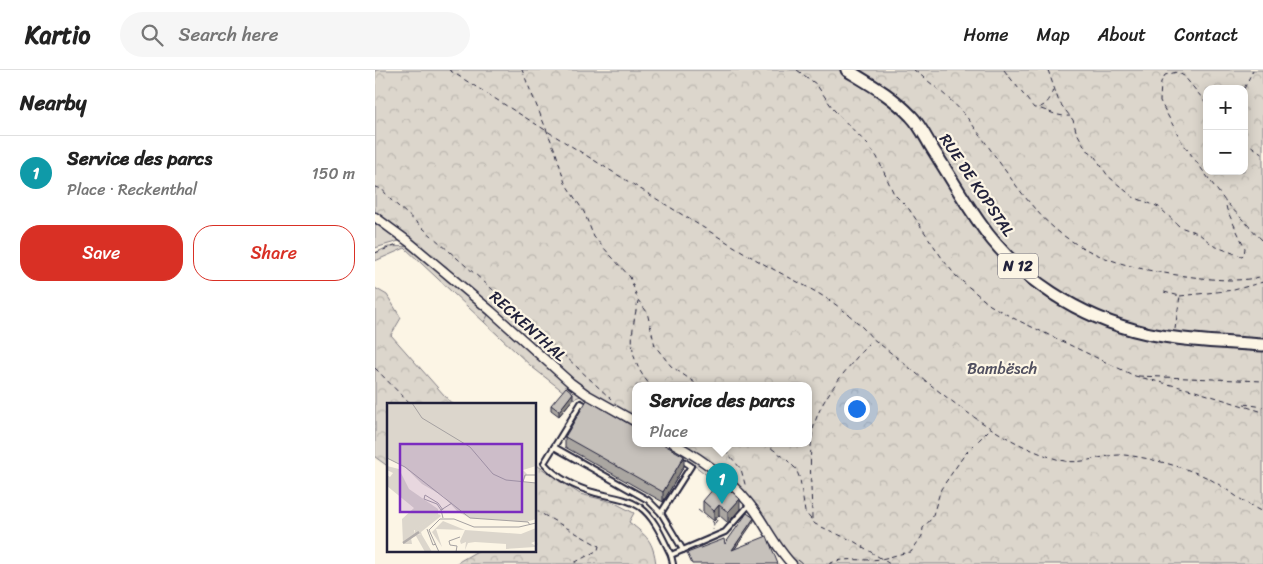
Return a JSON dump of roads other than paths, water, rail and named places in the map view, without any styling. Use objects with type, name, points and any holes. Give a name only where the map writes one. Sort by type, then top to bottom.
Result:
[{"type":"main road","name":"RUE DE KOPSTAL","points":[[847,70],[885,93],[913,118],[979,223],[1027,275],[1052,294],[1101,318],[1145,332],[1174,338],[1263,345]]},
{"type":"street","name":"RECKENTHAL","points":[[375,217],[409,242],[586,394],[632,420]]},
{"type":"street","points":[[676,447],[716,471],[750,504],[792,564]]},
{"type":"lane","points":[[586,394],[544,463],[557,476],[584,490],[623,498],[641,508],[652,520],[671,555],[673,564]]},
{"type":"lane","points":[[581,403],[597,412]]},
{"type":"lane","points":[[554,447],[648,500],[661,513],[679,539],[683,550]]},
{"type":"lane","points":[[661,513],[691,466],[674,455]]},
{"type":"lane","points":[[671,555],[725,532],[750,504]]},
{"type":"place","name":"Service des parcs","points":[[722,504]]},
{"type":"park label","name":"Bambësch","points":[[1002,368]]}]
